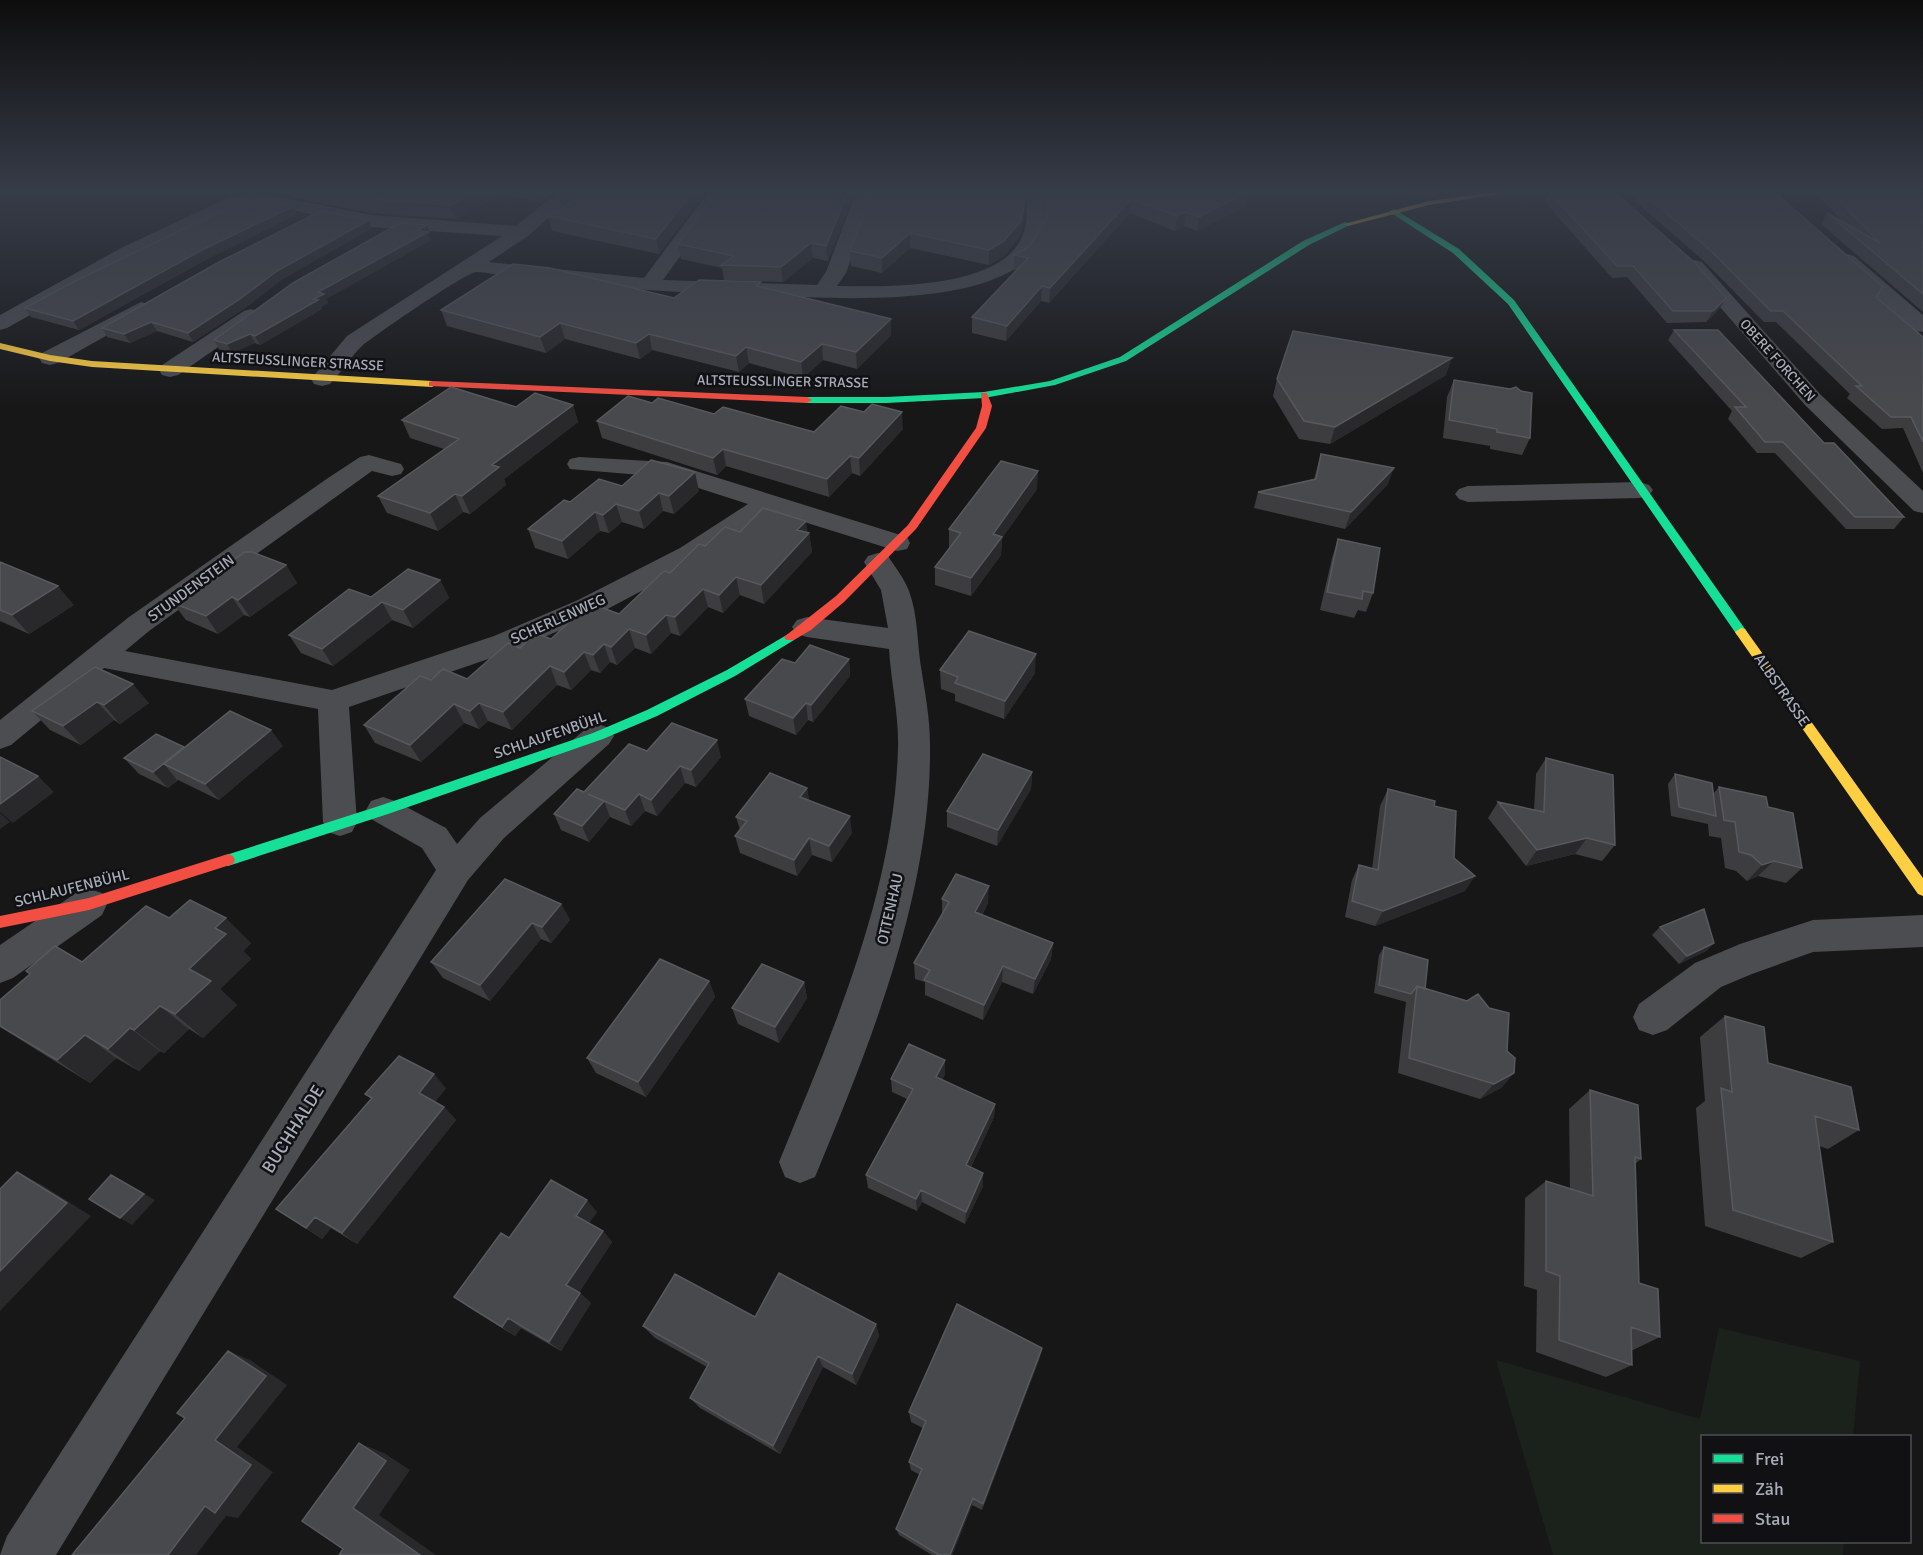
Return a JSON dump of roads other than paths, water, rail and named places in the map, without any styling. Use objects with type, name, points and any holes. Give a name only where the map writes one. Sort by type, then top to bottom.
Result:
[{"type":"street","points":[[0,324],[109,263]]},
{"type":"street","points":[[322,380],[352,343],[477,263]]},
{"type":"street","points":[[650,284],[666,263]]},
{"type":"street","points":[[824,291],[840,263]]},
{"type":"street","points":[[472,266],[650,284],[824,291],[929,288],[978,278],[1011,263]]},
{"type":"street","name":"ALTSTEUSSLINGER STRASSE","points":[[0,346],[50,358],[170,370],[322,380],[776,400],[886,400],[984,395],[1052,383],[1123,359],[1276,263]]},
{"type":"street","name":"ALBSTRASSE","points":[[1472,263],[1505,295],[1564,377],[1640,490],[1923,890]]},
{"type":"street","name":"OBERE FORCHEN","points":[[1691,263],[1813,400],[1923,505]]},
{"type":"street","points":[[1850,263],[1923,326]]},
{"type":"street","points":[[50,358],[155,300]]},
{"type":"street","points":[[170,370],[268,303]]},
{"type":"street","name":"SCHLAUFENBÜHL","points":[[0,922],[89,904],[383,810],[598,736],[652,713],[731,673],[807,627],[888,553],[912,527],[981,428],[987,406],[984,395]]},
{"type":"street","name":"STUNDENSTEIN","points":[[0,737],[148,618],[369,462],[392,469]]},
{"type":"street","points":[[579,464],[668,471],[768,502],[888,553]]},
{"type":"street","points":[[1468,494],[1640,490]]},
{"type":"street","name":"SCHERLENWEG","points":[[99,657],[333,701],[504,643],[588,607],[690,554],[734,527],[768,502]]},
{"type":"street","name":"OTTENHAU","points":[[800,1162],[836,1078],[874,973],[897,888],[914,750],[910,696],[896,593],[888,553]]},
{"type":"street","points":[[807,627],[874,635],[902,642]]},
{"type":"street","points":[[333,701],[340,822]]},
{"type":"street","name":"BUCHHALDE","points":[[26,1555],[455,870],[492,828],[598,736]]},
{"type":"street","points":[[383,810],[434,838],[455,870]]},
{"type":"street","points":[[0,966],[89,904]]},
{"type":"street","points":[[1653,1017],[1708,975],[1740,961],[1813,936],[1923,931]]}]
